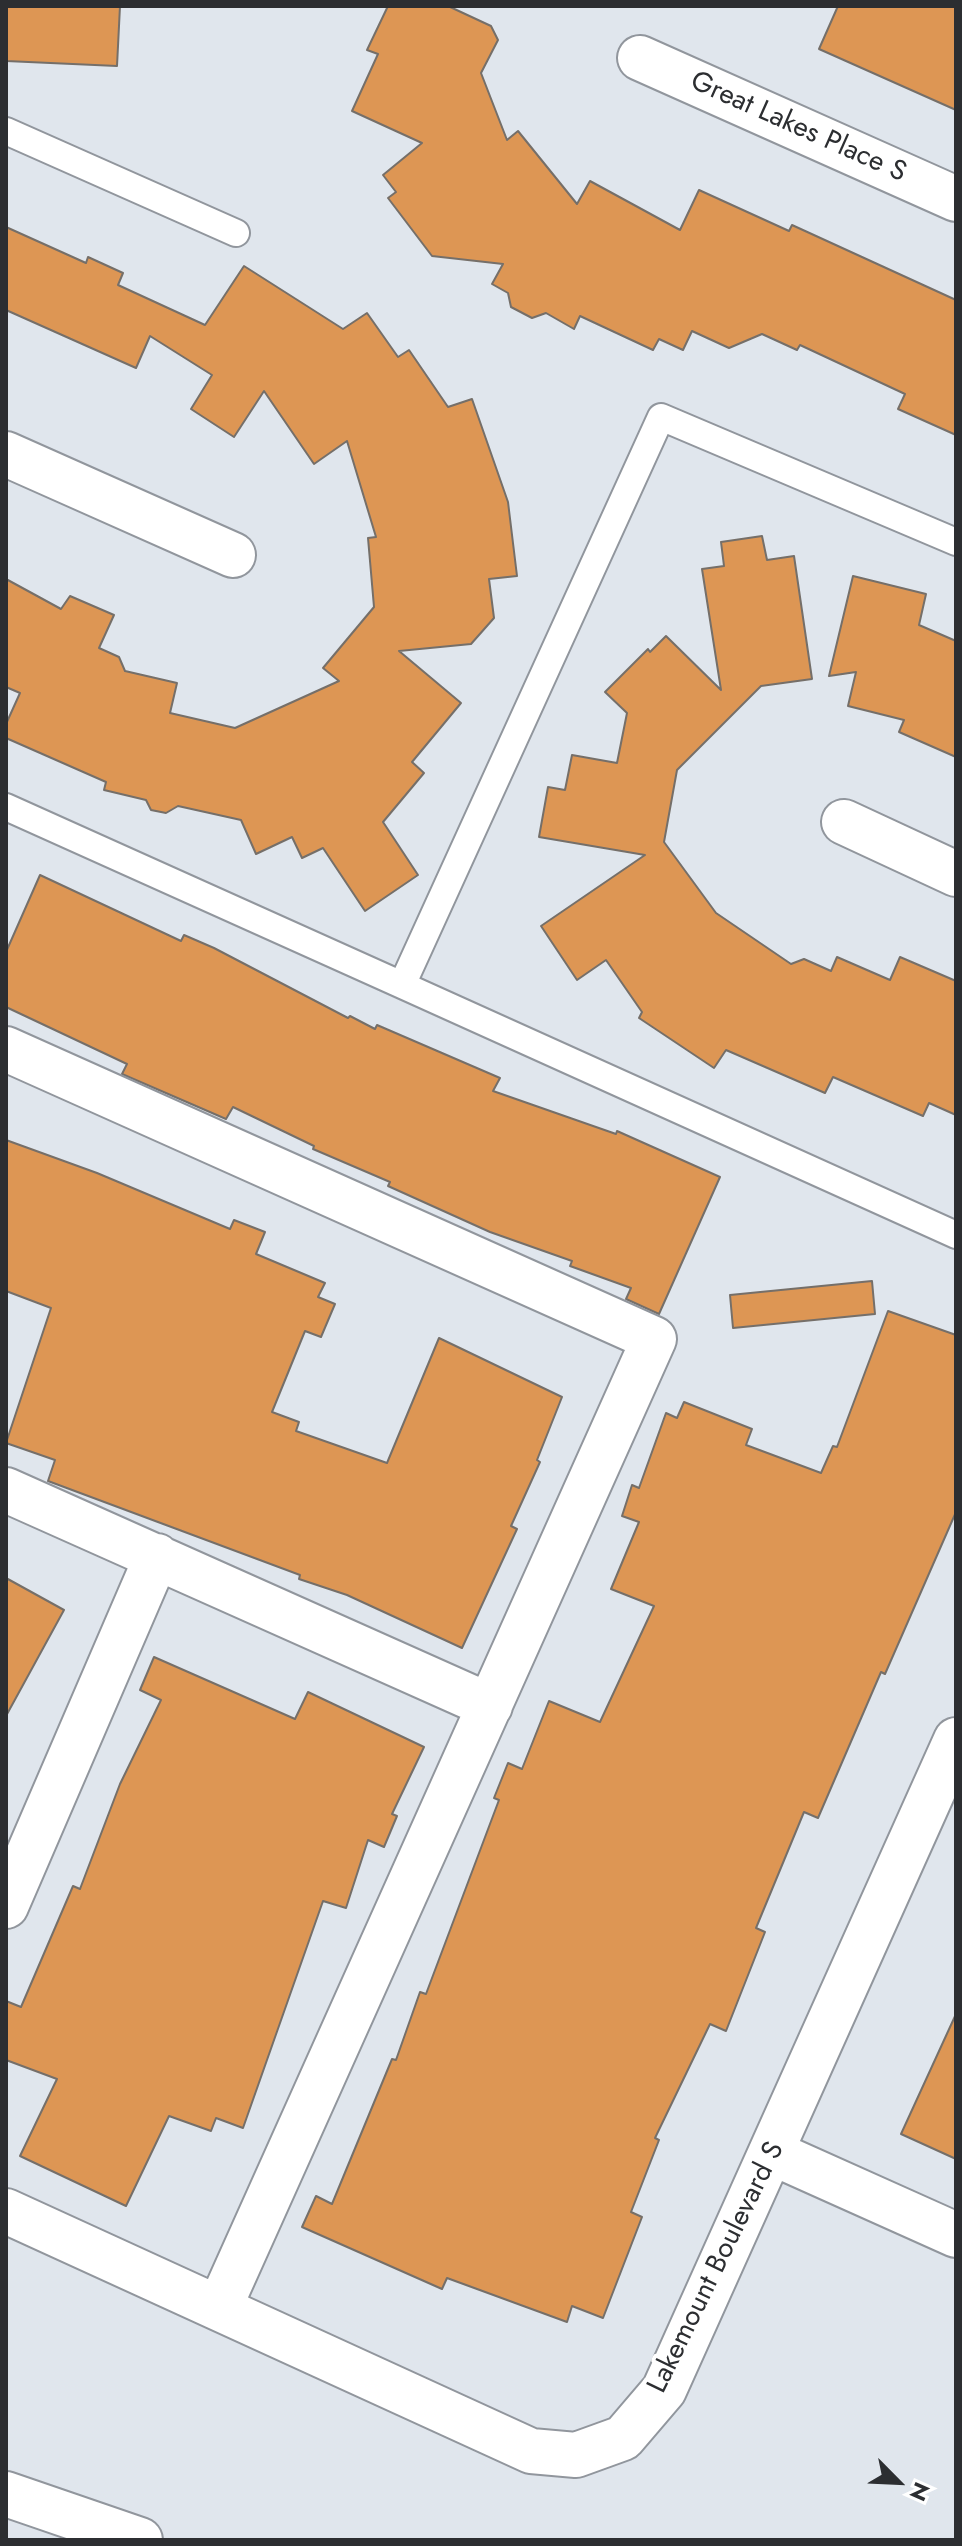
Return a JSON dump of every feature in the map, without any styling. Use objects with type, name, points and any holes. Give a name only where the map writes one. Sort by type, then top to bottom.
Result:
[{"type":"main road","name":"Great Lakes Place S","points":[[640,58],[956,199]]},
{"type":"main road","points":[[6,454],[233,555]]},
{"type":"main road","points":[[844,822],[956,874]]},
{"type":"main road","points":[[6,1049],[654,1339],[220,2306]]},
{"type":"main road","points":[[6,1490],[490,1706]]},
{"type":"main road","points":[[6,1906],[157,1556]]},
{"type":"main road","name":"Lakemount Boulevard S","points":[[6,2211],[220,2306],[531,2451],[576,2455],[623,2438],[664,2390],[956,1740]]},
{"type":"main road","points":[[773,2153],[956,2235]]},
{"type":"main road","points":[[6,2494],[140,2540]]},
{"type":"lane","points":[[6,131],[236,233]]},
{"type":"lane","points":[[402,985],[661,417],[956,542]]},
{"type":"lane","points":[[6,807],[956,1235]]},
{"type":"building","points":[[6,6],[120,6],[117,66],[6,61]]},
{"type":"building","points":[[388,6],[448,6],[491,26],[498,40],[481,73],[507,140],[518,131],[577,204],[590,181],[680,230],[699,190],[789,231],[792,225],[956,300],[956,435],[898,409],[905,394],[800,345],[797,350],[762,334],[729,348],[692,331],[683,350],[659,339],[653,350],[580,316],[574,329],[546,313],[532,318],[511,307],[508,293],[492,284],[503,264],[432,256],[388,198],[396,192],[383,175],[422,143],[352,111],[378,54],[367,50]]},
{"type":"building","points":[[838,6],[956,6],[956,110],[819,49]]},
{"type":"building","points":[[6,227],[86,263],[88,257],[123,273],[118,285],[205,325],[244,266],[343,329],[367,313],[398,357],[409,350],[448,407],[472,399],[508,502],[517,576],[489,579],[494,618],[471,644],[399,651],[461,703],[412,762],[424,773],[383,822],[418,875],[365,911],[323,848],[302,858],[292,837],[256,854],[241,820],[178,806],[166,813],[151,810],[146,800],[104,790],[106,782],[6,738],[6,724],[20,693],[6,687],[6,579],[61,609],[70,596],[114,615],[99,648],[119,657],[125,671],[177,683],[170,713],[235,728],[339,681],[323,668],[374,607],[368,538],[376,537],[347,441],[314,464],[264,391],[234,437],[191,409],[212,375],[150,336],[136,368],[6,310]]},
{"type":"building","points":[[762,536],[767,560],[794,556],[812,679],[761,686],[677,770],[664,842],[716,913],[791,964],[804,959],[831,971],[837,957],[890,980],[900,957],[956,981],[956,1115],[929,1103],[923,1116],[833,1077],[825,1093],[726,1050],[714,1068],[639,1018],[642,1012],[606,960],[577,980],[541,926],[645,855],[539,837],[548,787],[565,790],[572,755],[617,763],[627,713],[605,692],[648,649],[650,652],[666,636],[721,690],[702,569],[724,566],[721,542]]},
{"type":"building","points":[[853,576],[926,594],[919,625],[956,641],[956,757],[899,732],[904,720],[848,706],[856,672],[829,676]]},
{"type":"building","points":[[40,875],[181,941],[184,935],[214,948],[348,1018],[350,1016],[375,1029],[377,1025],[500,1078],[493,1091],[616,1134],[617,1131],[720,1177],[659,1314],[626,1299],[631,1288],[570,1266],[572,1261],[490,1232],[388,1186],[390,1182],[313,1149],[314,1146],[233,1107],[226,1119],[122,1074],[127,1064],[6,1007],[6,952]]},
{"type":"building","points":[[6,1140],[97,1173],[230,1229],[234,1220],[265,1232],[256,1254],[325,1283],[318,1297],[335,1304],[321,1337],[305,1331],[272,1412],[299,1422],[296,1431],[387,1463],[439,1338],[562,1397],[537,1460],[540,1462],[511,1526],[517,1529],[462,1648],[347,1595],[299,1579],[300,1575],[48,1481],[55,1460],[6,1443],[51,1308],[6,1291]]},
{"type":"building","points":[[872,1281],[875,1314],[733,1328],[730,1295]]},
{"type":"building","points":[[888,1311],[956,1335],[956,1512],[885,1674],[881,1672],[818,1818],[804,1812],[756,1928],[765,1932],[726,2031],[710,2024],[655,2138],[659,2140],[631,2212],[642,2217],[603,2318],[572,2306],[567,2322],[447,2278],[442,2289],[302,2227],[316,2196],[332,2204],[392,2059],[396,2060],[420,1992],[426,1994],[499,1800],[494,1798],[508,1763],[522,1769],[549,1701],[600,1722],[654,1606],[611,1589],[639,1522],[622,1516],[632,1485],[639,1488],[666,1413],[677,1418],[684,1402],[752,1429],[746,1445],[821,1473],[833,1446],[837,1447]]},
{"type":"building","points":[[6,1578],[64,1610],[6,1716]]},
{"type":"building","points":[[154,1657],[295,1719],[308,1692],[424,1747],[392,1814],[397,1816],[384,1847],[368,1840],[346,1908],[323,1901],[243,2128],[216,2118],[211,2131],[169,2116],[126,2206],[20,2156],[57,2079],[6,2060],[6,2001],[21,2007],[73,1886],[80,1889],[120,1784],[161,1700],[140,1690]]},
{"type":"building","points":[[956,2014],[956,2159],[901,2134]]}]
